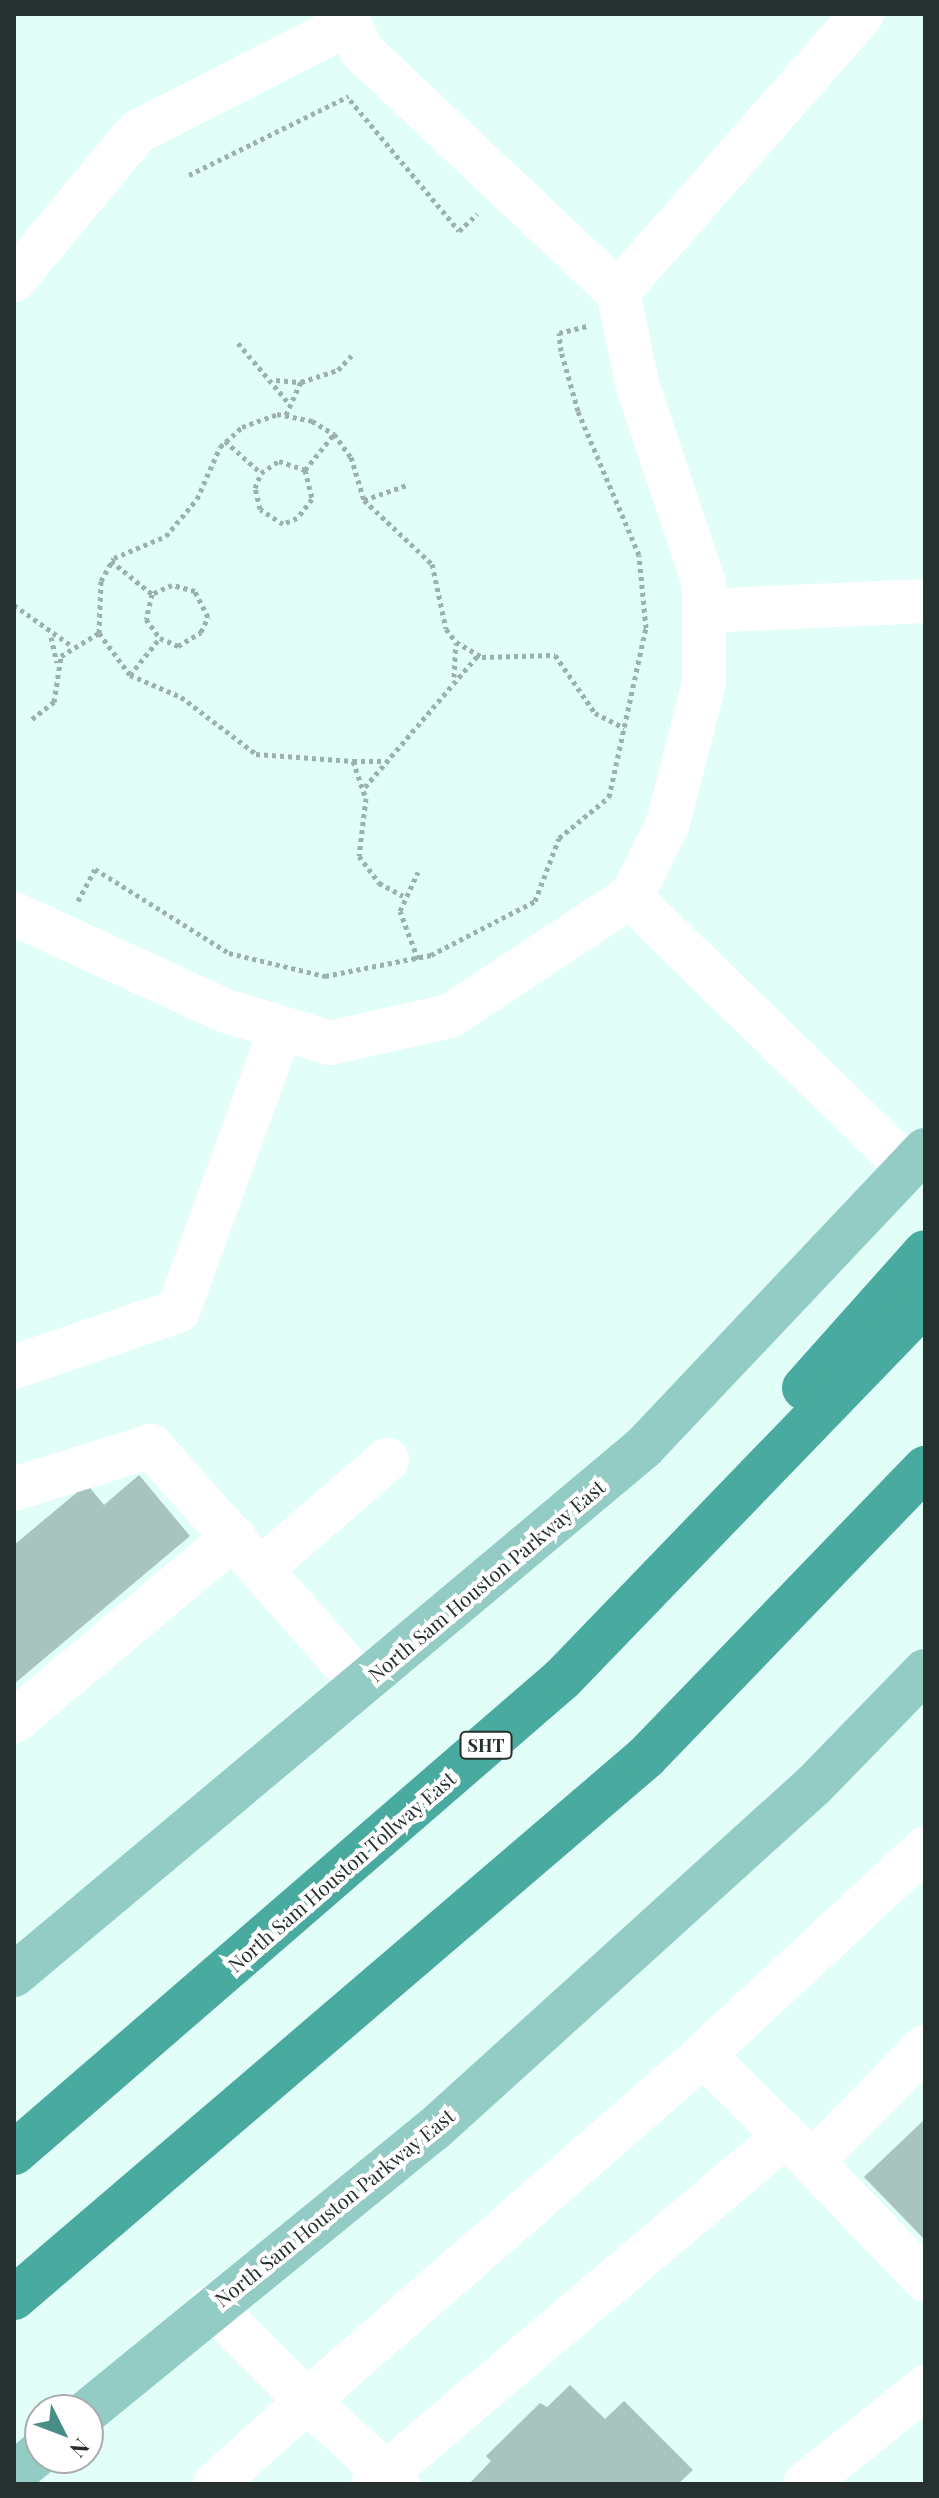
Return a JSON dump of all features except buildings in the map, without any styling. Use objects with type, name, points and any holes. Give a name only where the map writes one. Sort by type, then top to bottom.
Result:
[{"type":"highway","points":[[650,1592],[729,1474],[925,1252]]},
{"type":"highway","name":"North Sam Houston Tollway East","points":[[14,2153],[562,1679],[650,1592],[925,1303]]},
{"type":"highway","points":[[14,2298],[646,1757],[925,1468]]},
{"type":"main road","name":"North Sam Houston Parkway East","points":[[14,1975],[643,1448],[917,1159]]},
{"type":"main road","name":"North Sam Houston Parkway East","points":[[104,2397],[212,2306],[433,2130],[814,1785],[925,1671]]},
{"type":"lane","points":[[621,305],[862,14]]},
{"type":"lane","points":[[14,280],[137,132],[340,25],[361,50],[505,186],[621,305],[638,387],[704,583],[704,683],[668,823],[631,896],[450,1016],[330,1043],[226,1011],[14,914]]},
{"type":"lane","points":[[704,611],[925,601]]},
{"type":"lane","points":[[631,896],[917,1159]]},
{"type":"lane","points":[[14,1367],[178,1311],[281,1028]]},
{"type":"lane","points":[[14,1489],[151,1446],[362,1684]]},
{"type":"lane","points":[[14,1721],[248,1553],[387,1460]]},
{"type":"lane","points":[[215,2484],[703,2055],[925,1849]]},
{"type":"lane","points":[[212,2306],[386,2480],[925,2047]]},
{"type":"lane","points":[[703,2055],[925,2280]]},
{"type":"lane","points":[[805,2484],[925,2388]]},
{"type":"path","points":[[340,25],[350,100],[459,231],[505,186]]},
{"type":"path","points":[[189,175],[350,100]]},
{"type":"path","points":[[60,934],[95,869],[229,953],[325,976],[418,959],[535,901],[559,838],[609,797],[646,628],[639,555],[578,411],[559,333],[621,305]]},
{"type":"path","points":[[238,343],[275,379],[287,402]]},
{"type":"path","points":[[275,379],[301,382],[338,370],[352,355]]},
{"type":"path","points":[[286,415],[287,402],[301,382]]},
{"type":"path","points":[[384,761],[256,754],[181,697],[130,675],[99,633],[101,581],[120,549],[166,536],[197,499],[225,441],[262,418],[286,415],[334,434],[364,500],[432,564],[446,629],[456,642],[478,655],[555,655],[595,713],[624,728]]},
{"type":"path","points":[[305,470],[334,434]]},
{"type":"path","points":[[225,441],[261,473]]},
{"type":"path","points":[[279,461],[305,470],[312,499],[283,524],[255,500],[261,473],[279,461]]},
{"type":"path","points":[[364,500],[407,485]]},
{"type":"path","points":[[111,561],[152,594]]},
{"type":"path","points":[[185,586],[208,617],[189,643],[160,638],[146,619],[152,594],[185,586]]},
{"type":"path","points":[[14,605],[51,636],[72,646]]},
{"type":"path","points":[[57,665],[72,646],[99,633]]},
{"type":"path","points":[[32,719],[54,702],[57,665],[51,636]]},
{"type":"path","points":[[130,675],[160,638]]},
{"type":"path","points":[[454,679],[456,642]]},
{"type":"path","points":[[365,787],[454,679],[478,655]]},
{"type":"path","points":[[353,761],[365,787],[359,856],[379,883],[403,896]]},
{"type":"path","points":[[418,872],[403,896],[404,933],[418,959]]}]
